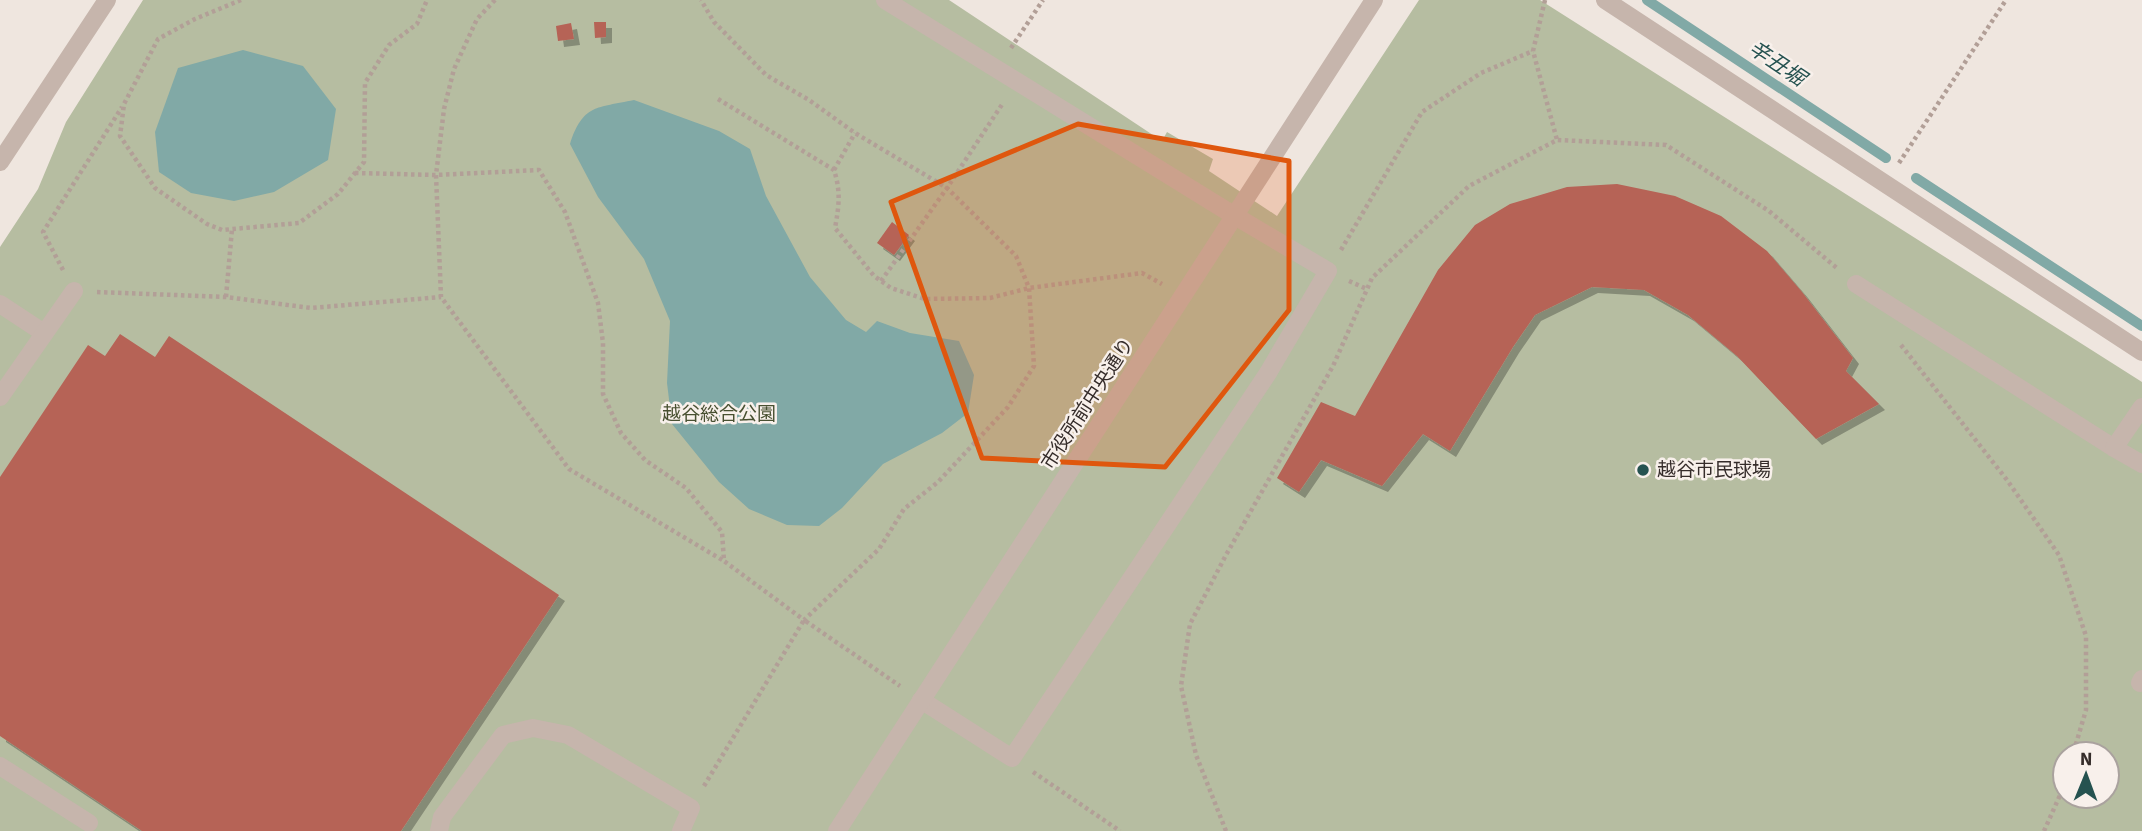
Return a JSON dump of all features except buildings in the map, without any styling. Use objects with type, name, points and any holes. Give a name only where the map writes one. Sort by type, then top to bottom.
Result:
[{"type":"street","points":[[0,162],[107,0]]},
{"type":"street","points":[[885,0],[951,47],[998,69],[1018,82],[1077,126],[1328,271],[1268,373],[1012,758],[921,700]]},
{"type":"street","name":"市役所前中央通り","points":[[837,831],[1374,0]]},
{"type":"street","points":[[1605,0],[2142,352]]},
{"type":"street","points":[[1856,284],[2142,464]]},
{"type":"street","points":[[0,397],[74,291]]},
{"type":"street","points":[[0,304],[44,334]]},
{"type":"street","points":[[2114,448],[2142,407]]},
{"type":"street","points":[[439,831],[442,817],[503,735],[533,728],[568,735],[691,808],[681,831]]},
{"type":"street","points":[[0,766],[89,823]]},
{"type":"path","points":[[241,0],[195,19],[158,39],[124,104],[43,232],[74,291],[226,297],[311,307],[441,297]]},
{"type":"path","points":[[124,104],[120,136],[155,188],[207,224],[222,230],[299,223],[338,194],[364,162],[365,83],[389,45],[416,24],[427,0]]},
{"type":"path","points":[[495,0],[477,19],[454,69],[444,109],[436,175],[441,297],[569,469],[724,561],[804,621],[921,700]]},
{"type":"path","points":[[691,808],[804,621],[878,549],[904,509],[938,482],[1008,407],[1034,366],[1029,288],[1016,256],[947,188],[766,75],[714,22],[701,0]]},
{"type":"path","points":[[998,69],[1043,0]]},
{"type":"path","points":[[1545,0],[1533,51],[1557,140]]},
{"type":"path","points":[[1908,150],[2006,0]]},
{"type":"path","points":[[1328,271],[1422,112],[1481,73],[1533,51]]},
{"type":"path","points":[[881,281],[1018,82]]},
{"type":"path","points":[[718,99],[834,170],[839,186],[835,228],[874,276],[891,288],[925,299],[990,298],[1029,288],[1142,273],[1183,296]]},
{"type":"path","points":[[834,170],[855,133]]},
{"type":"path","points":[[1226,831],[1196,755],[1181,685],[1190,624],[1333,366],[1372,278],[1469,186],[1557,140],[1666,145],[1769,211],[1856,284]]},
{"type":"path","points":[[355,173],[436,175],[539,170],[565,212],[598,303],[603,343],[603,394],[621,433],[645,460],[686,488],[722,532],[724,561]]},
{"type":"path","points":[[226,297],[232,229]]},
{"type":"path","points":[[1900,344],[2007,480],[2060,555],[2086,636],[2086,710],[2077,740]]},
{"type":"path","points":[[1012,758],[1120,831]]},
{"type":"path","points":[[2044,831],[2053,810]]},
{"type":"highlighted area","points":[[1078,124],[1289,161],[1289,310],[1165,467],[982,458],[891,202]]},
{"type":"green space","name":"越谷総合公園","points":[[143,0],[949,0],[1162,141],[1167,132],[1213,159],[1209,171],[1277,216],[1419,0],[1540,0],[2142,382],[2142,831],[0,831],[0,247],[38,189],[66,122]]},
{"type":"water","points":[[243,50],[303,66],[336,109],[328,160],[274,192],[234,201],[191,193],[159,172],[155,132],[178,68]]},
{"type":"water","points":[[634,100],[719,131],[750,149],[766,196],[810,277],[846,320],[866,332],[877,321],[910,333],[959,341],[974,375],[968,413],[942,433],[883,464],[842,508],[819,526],[787,525],[749,509],[719,482],[672,424],[667,383],[670,321],[644,259],[598,197],[570,144],[580,121],[593,110]]},
{"type":"waterway","name":"辛丑堀","points":[[1647,0],[1886,158]]},
{"type":"waterway","name":"辛丑堀","points":[[1916,178],[2142,326]]},
{"type":"place","name":"越谷市民球場","points":[[1643,470]]}]
